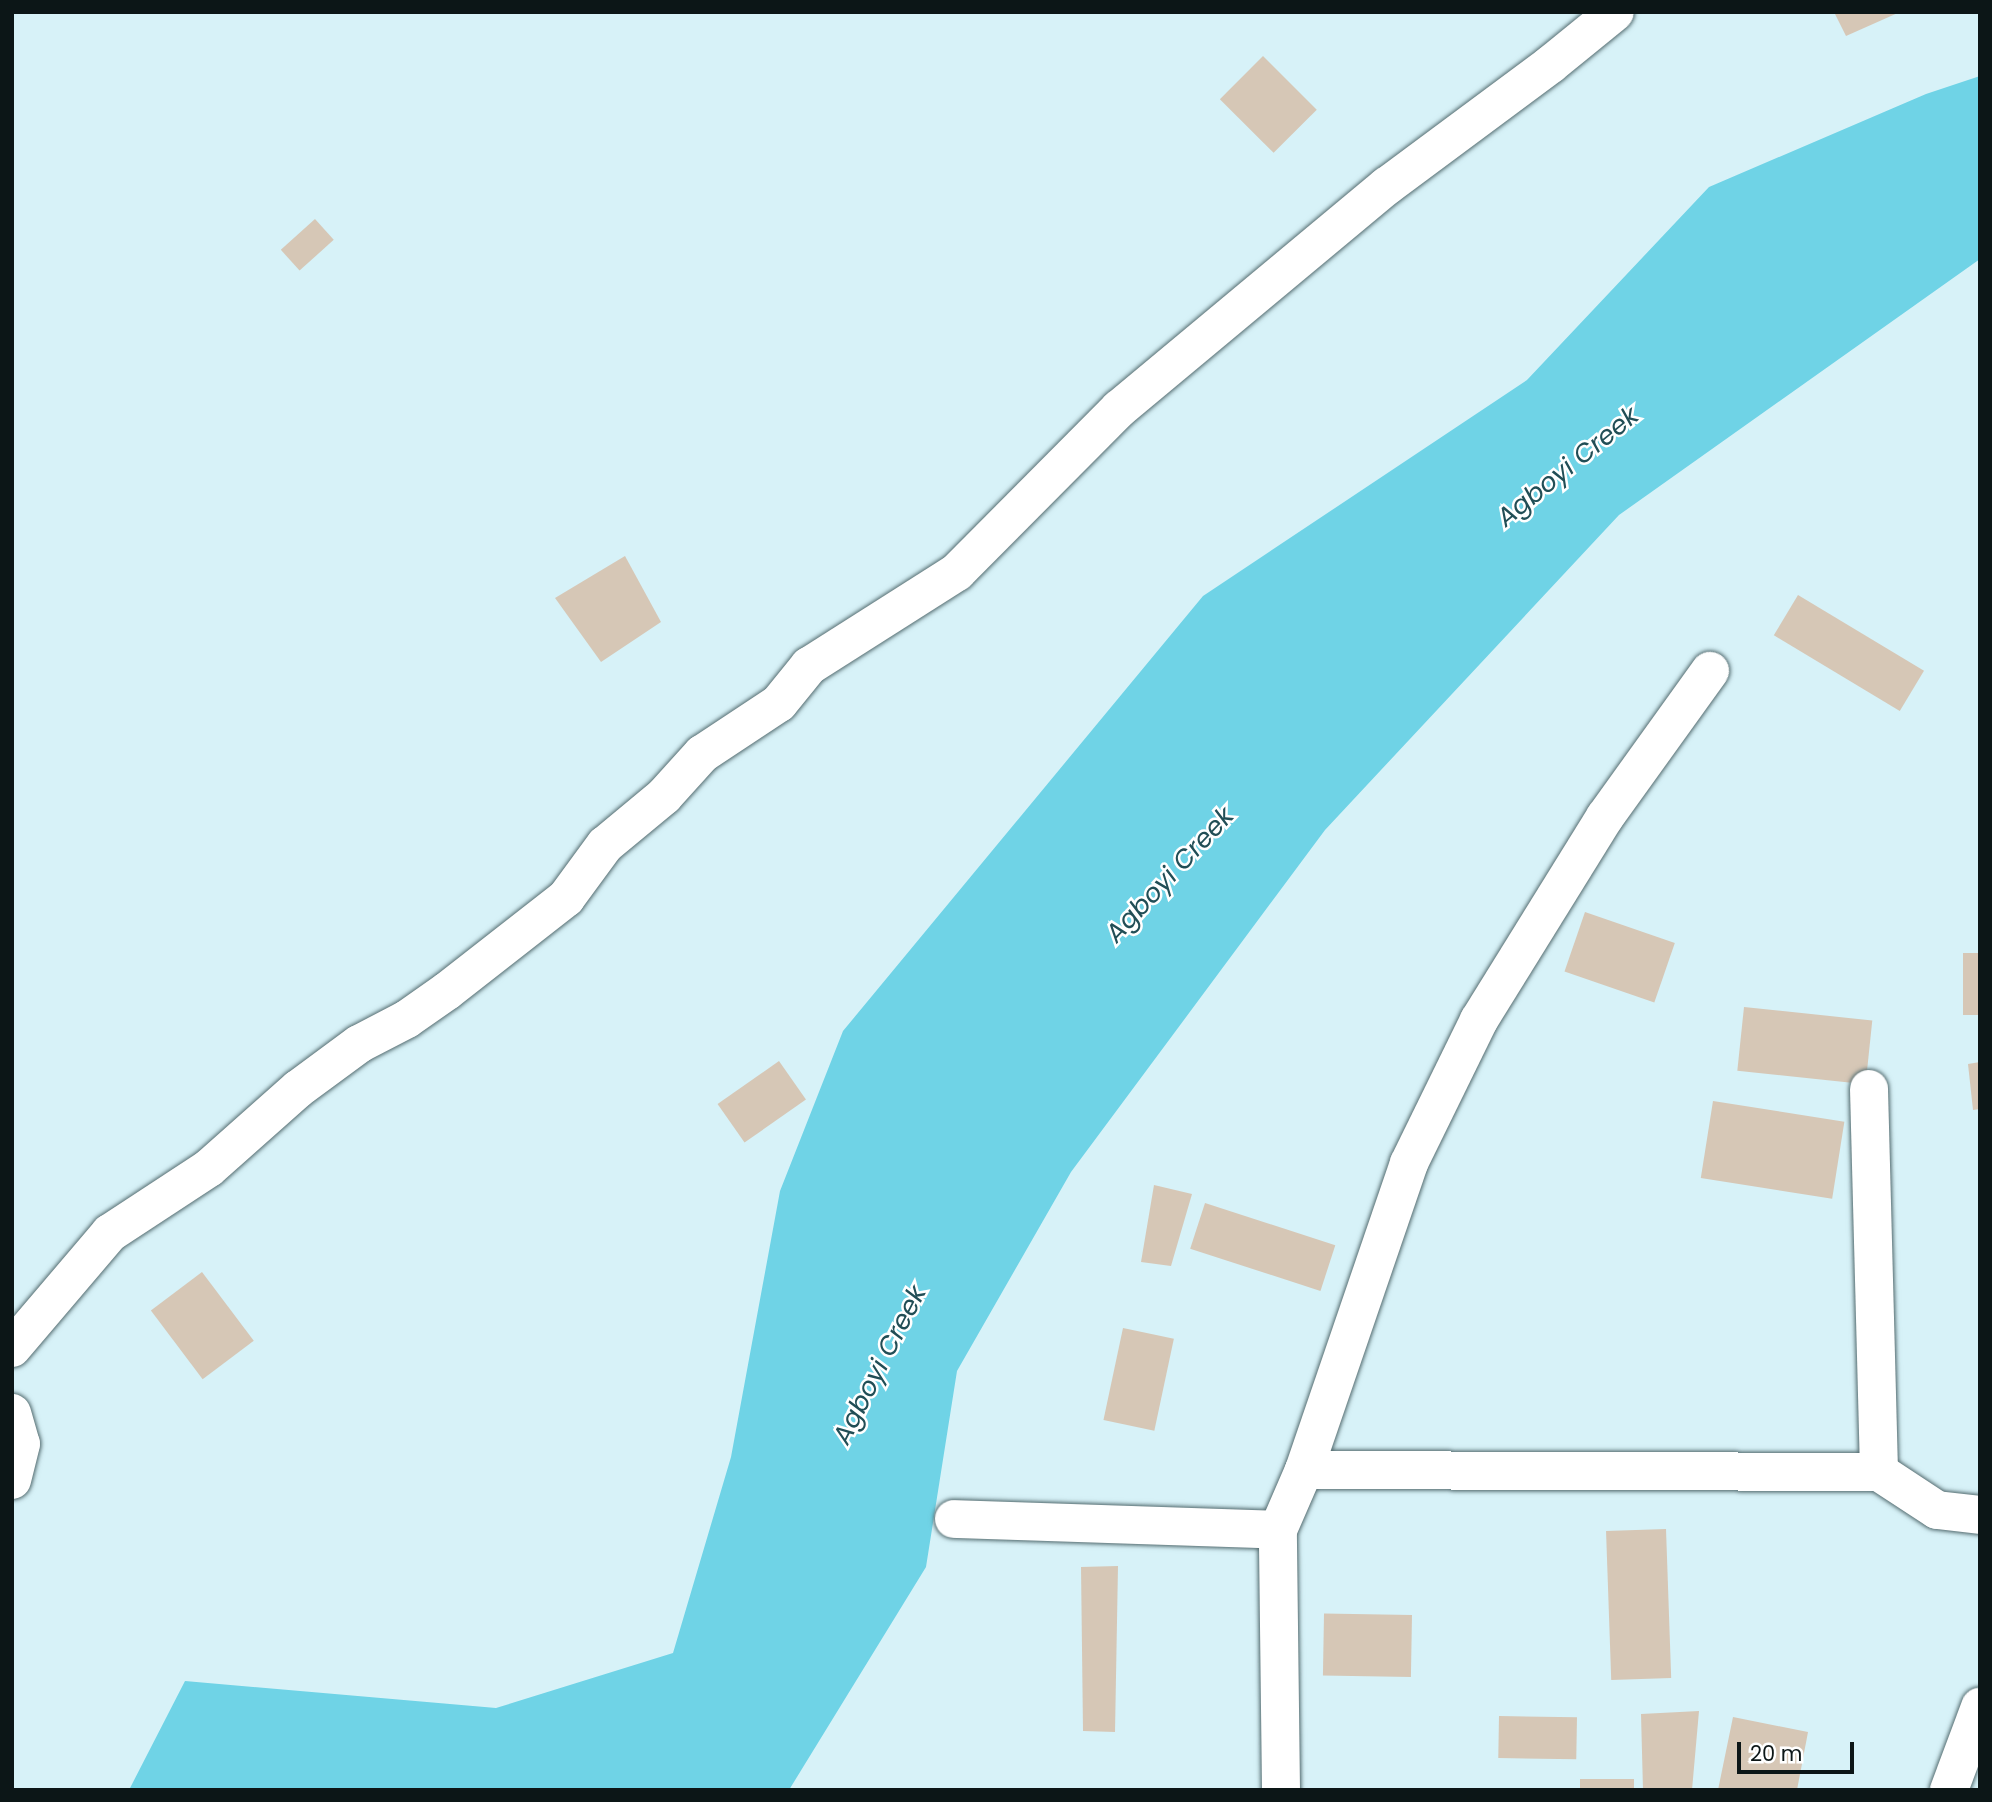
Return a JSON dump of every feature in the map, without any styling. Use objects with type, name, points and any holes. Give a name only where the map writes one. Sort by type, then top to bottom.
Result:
[{"type":"street","points":[[12,1348],[110,1233],[209,1168],[298,1089],[359,1044],[407,1020],[447,992],[565,898],[606,845],[664,796],[702,754],[779,703],[809,666],[957,572],[1119,410],[1387,186],[1615,12]]},
{"type":"street","points":[[1281,1790],[1278,1530],[1304,1470],[1409,1163],[1479,1020],[1605,817],[1710,671]]},
{"type":"street","points":[[1870,1089],[1878,1472]]},
{"type":"street","points":[[12,1413],[21,1444],[12,1480]]},
{"type":"street","points":[[1304,1470],[1878,1472],[1937,1510],[1980,1515]]},
{"type":"street","points":[[954,1520],[1278,1530]]},
{"type":"street","points":[[1949,1790],[1980,1707]]},
{"type":"water","name":"Agboyi Creek","points":[[1980,76],[1980,259],[1619,515],[1325,830],[1071,1172],[957,1371],[926,1567],[789,1790],[129,1790],[185,1681],[496,1708],[673,1653],[731,1457],[780,1191],[843,1031],[1203,596],[1527,380],[1709,187],[1926,94]]},
{"type":"building","points":[[1834,12],[1900,12],[1846,36]]},
{"type":"building","points":[[1263,56],[1317,110],[1274,153],[1220,99]]},
{"type":"building","points":[[315,219],[334,240],[300,271],[281,250]]},
{"type":"building","points":[[625,556],[661,622],[601,662],[555,598]]},
{"type":"building","points":[[1798,595],[1924,671],[1900,711],[1774,635]]},
{"type":"building","points":[[1585,912],[1675,943],[1654,1002],[1564,972]]},
{"type":"building","points":[[1963,953],[1980,953],[1980,1015],[1963,1015]]},
{"type":"building","points":[[1744,1007],[1872,1020],[1866,1084],[1737,1071]]},
{"type":"building","points":[[779,1061],[806,1100],[745,1143],[718,1104]]},
{"type":"building","points":[[1980,1062],[1980,1109],[1973,1110],[1968,1064]]},
{"type":"building","points":[[1713,1101],[1844,1122],[1832,1199],[1701,1178]]},
{"type":"building","points":[[1154,1185],[1192,1194],[1171,1266],[1141,1262]]},
{"type":"building","points":[[1205,1203],[1335,1245],[1320,1291],[1190,1249]]},
{"type":"building","points":[[202,1272],[254,1341],[203,1379],[151,1311]]},
{"type":"building","points":[[1123,1328],[1174,1339],[1154,1431],[1103,1420]]},
{"type":"building","points":[[1666,1529],[1671,1678],[1611,1680],[1606,1531]]},
{"type":"building","points":[[1118,1566],[1115,1732],[1083,1731],[1081,1567]]},
{"type":"building","points":[[1324,1613],[1412,1615],[1411,1677],[1323,1675]]},
{"type":"building","points":[[1699,1711],[1692,1790],[1643,1790],[1641,1714]]},
{"type":"building","points":[[1499,1716],[1577,1717],[1576,1759],[1498,1758]]},
{"type":"building","points":[[1733,1717],[1808,1732],[1797,1790],[1718,1790]]},
{"type":"building","points":[[1580,1779],[1634,1779],[1634,1790],[1580,1790]]}]
